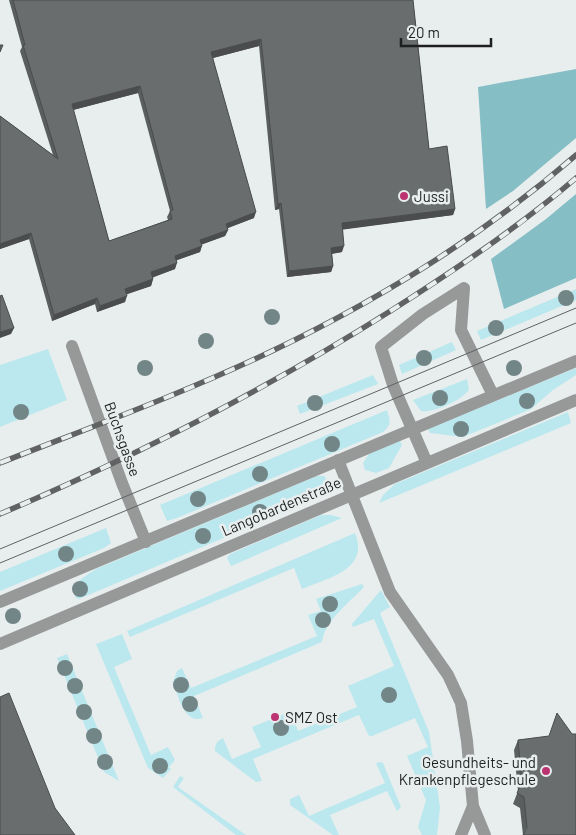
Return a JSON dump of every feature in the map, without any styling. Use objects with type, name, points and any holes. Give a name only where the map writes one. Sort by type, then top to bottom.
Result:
[{"type":"street","points":[[427,463],[393,385],[381,347],[424,314],[464,288],[462,330],[493,395]]},
{"type":"street","name":"Buchsgasse","points":[[72,346],[122,483],[146,542]]},
{"type":"street","name":"Langobardenstraße","points":[[0,602],[576,361]]},
{"type":"street","name":"Langobardenstraße","points":[[0,644],[576,400]]},
{"type":"street","points":[[338,460],[390,592],[448,675],[461,703],[467,741],[473,806],[485,835]]},
{"type":"street","points":[[461,835],[473,806]]},
{"type":"shaded area","points":[[576,69],[576,138],[513,191],[486,209],[478,87]]},
{"type":"shaded area","points":[[576,194],[576,278],[504,309],[491,259],[546,219]]},
{"type":"shaded area","points":[[576,289],[576,300],[481,340],[477,331]]},
{"type":"shaded area","points":[[452,342],[456,350],[402,374],[399,365]]},
{"type":"shaded area","points":[[48,349],[67,400],[0,427],[0,365]]},
{"type":"shaded area","points":[[576,368],[576,375],[553,390],[531,409],[463,437],[430,433],[428,429]]},
{"type":"shaded area","points":[[373,375],[378,384],[300,414],[297,406]]},
{"type":"shaded area","points":[[467,379],[469,389],[466,393],[440,408],[421,411],[413,400]]},
{"type":"shaded area","points":[[387,410],[390,422],[383,432],[167,521],[160,505]]},
{"type":"shaded area","points":[[568,412],[571,423],[379,503],[383,495],[395,484]]},
{"type":"shaded area","points":[[400,441],[402,445],[389,468],[376,473],[365,470],[363,463],[369,454]]},
{"type":"shaded area","points":[[317,476],[324,476],[330,484],[330,489],[323,496],[79,599],[76,598],[74,589],[76,585],[96,569]]},
{"type":"shaded area","points":[[321,515],[342,518],[231,566],[227,558],[230,554]]},
{"type":"shaded area","points":[[106,528],[111,543],[104,548],[0,591],[0,572]]},
{"type":"shaded area","points":[[355,533],[358,546],[357,556],[344,571],[334,576],[302,589],[294,568],[130,637],[127,631]]},
{"type":"shaded area","points":[[362,584],[364,587],[328,626],[322,642],[194,696],[203,718],[196,719],[186,713],[173,682],[177,671],[182,668],[191,688],[317,636],[308,615],[321,611],[316,599]]},
{"type":"shaded area","points":[[381,590],[390,607],[380,613],[429,732],[440,807],[437,835],[422,835],[418,827],[426,800],[407,756],[428,747],[415,718],[369,736],[359,715],[253,759],[262,781],[256,782],[215,751],[215,746],[223,738],[232,759],[261,747],[252,727],[291,711],[298,731],[357,707],[348,686],[394,666],[374,619],[353,627],[352,624]]},
{"type":"shaded area","points":[[122,634],[132,659],[114,667],[151,755],[168,747],[175,760],[169,767],[171,769],[163,778],[148,768],[96,644]]},
{"type":"shaded area","points":[[67,654],[119,781],[104,772],[57,658]]},
{"type":"shaded area","points":[[376,763],[383,763],[401,807],[397,811],[387,791],[330,815],[339,835],[333,835],[290,805],[290,799],[299,795],[309,816],[385,783]]},
{"type":"shaded area","points":[[180,776],[184,778],[178,787],[246,835],[236,835],[173,787]]},
{"type":"building","points":[[13,0],[413,0],[429,149],[447,146],[455,209],[342,223],[344,246],[331,248],[333,266],[289,271],[281,203],[278,204],[261,39],[211,52],[256,212],[226,224],[228,230],[200,240],[202,246],[175,256],[177,263],[151,272],[153,279],[125,289],[127,296],[100,306],[97,298],[54,315],[31,233],[0,244],[0,116],[58,159],[23,45],[25,45]],"holes":[[[140,86],[173,210],[170,211],[172,219],[109,241],[72,104]]]},
{"type":"building","points":[[2,295],[14,328],[0,332],[0,296]]},
{"type":"building","points":[[9,693],[55,808],[75,835],[0,835],[0,697]]},
{"type":"building","name":"Gesundheits- und Krankenpflegeschule","points":[[557,713],[572,734],[576,734],[576,835],[523,835],[527,828],[524,797],[517,793],[522,782],[518,740],[549,736]]},
{"type":"tram line","points":[[0,549],[576,308]]},
{"type":"tram line","points":[[0,563],[576,323]]},
{"type":"railway","points":[[0,463],[205,381],[272,351],[353,310],[469,238],[505,212],[576,155]]},
{"type":"railway","points":[[0,514],[151,445],[297,367],[392,310],[463,264],[532,214],[576,178]]},
{"type":"place","name":"Jussi","points":[[404,196]]},
{"type":"place","name":"SMZ Ost","points":[[275,717]]},
{"type":"place","name":"Gesundheits- und Krankenpflegeschule","points":[[546,771]]}]
